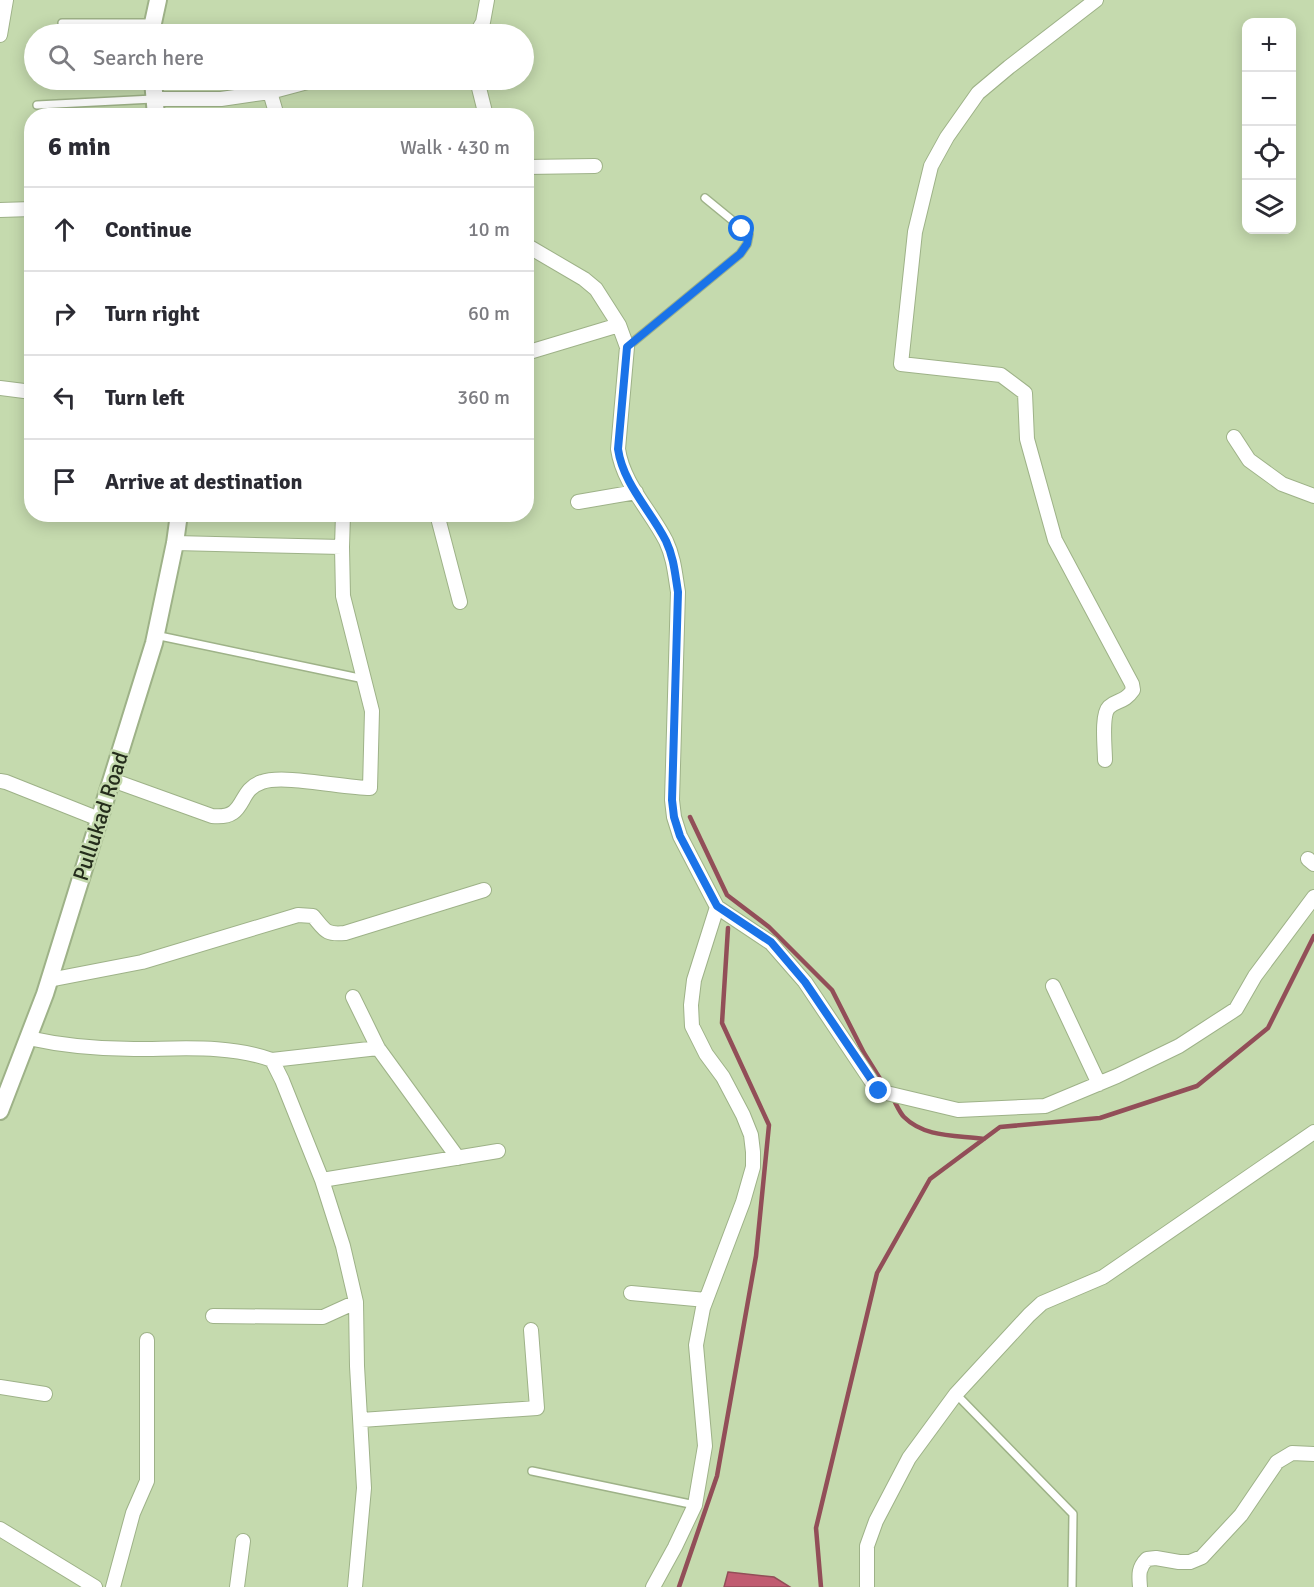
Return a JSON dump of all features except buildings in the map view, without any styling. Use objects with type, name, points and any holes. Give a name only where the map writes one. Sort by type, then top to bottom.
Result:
[{"type":"street","points":[[0,35],[6,0]]},
{"type":"street","points":[[154,24],[158,0]]},
{"type":"street","points":[[481,24],[487,0]]},
{"type":"street","points":[[1096,0],[978,93],[947,136],[931,165],[915,232],[901,364],[1001,375],[1026,393],[1028,439],[1055,540],[1132,684],[1133,690],[1127,698],[1110,706],[1105,714],[1105,760]]},
{"type":"street","points":[[154,90],[155,107],[280,90]]},
{"type":"street","points":[[480,90],[484,108]]},
{"type":"street","points":[[270,93],[275,108]]},
{"type":"street","points":[[534,167],[595,166]]},
{"type":"street","points":[[0,210],[24,209]]},
{"type":"street","points":[[534,250],[584,279],[596,289],[620,326],[627,347],[618,449],[620,463],[665,539],[673,559],[678,592],[672,800],[680,836],[717,906],[771,942],[811,991],[879,1091],[958,1110],[1045,1106],[1099,1084],[1179,1046],[1236,1009],[1255,976],[1314,897]]},
{"type":"street","points":[[534,351],[620,326]]},
{"type":"street","points":[[0,387],[24,391]]},
{"type":"street","points":[[1234,437],[1249,460],[1282,484],[1314,496]]},
{"type":"street","points":[[578,502],[636,492]]},
{"type":"street","name":"Pullukad Road","points":[[0,1111],[49,980],[156,635],[178,522]]},
{"type":"street","points":[[112,780],[212,816],[221,817],[231,815],[248,792],[262,782],[282,780],[370,788],[372,711],[343,596],[343,522]]},
{"type":"street","points":[[439,522],[460,602]]},
{"type":"street","points":[[175,543],[342,547]]},
{"type":"street","points":[[0,781],[99,819]]},
{"type":"street","points":[[49,980],[142,962],[298,915],[313,916],[325,932],[345,933],[484,891]]},
{"type":"street","points":[[653,1587],[695,1504],[705,1446],[696,1346],[706,1300],[749,1183],[753,1152],[751,1135],[743,1114],[723,1077],[706,1054],[692,1026],[691,1005],[694,980],[717,906]]},
{"type":"street","points":[[1053,986],[1099,1084]]},
{"type":"street","points":[[352,998],[378,1048],[458,1158]]},
{"type":"street","points":[[28,1038],[64,1046],[225,1049],[253,1053],[272,1060],[378,1048]]},
{"type":"street","points":[[272,1060],[321,1180],[343,1246],[356,1302],[364,1488],[355,1587]]},
{"type":"street","points":[[867,1587],[867,1546],[876,1521],[909,1458],[956,1394],[1042,1303],[1103,1277],[1314,1132]]},
{"type":"street","points":[[321,1180],[498,1151]]},
{"type":"street","points":[[631,1293],[706,1300]]},
{"type":"street","points":[[213,1316],[323,1317],[356,1302]]},
{"type":"street","points":[[361,1420],[537,1408],[531,1330]]},
{"type":"street","points":[[114,1587],[133,1513],[147,1481],[147,1340]]},
{"type":"street","points":[[0,1387],[45,1394]]},
{"type":"street","points":[[1140,1587],[1139,1571],[1147,1559],[1190,1562],[1202,1557],[1241,1515],[1277,1462],[1292,1454],[1314,1454]]},
{"type":"street","points":[[0,1529],[95,1587]]},
{"type":"street","points":[[237,1587],[243,1541]]},
{"type":"lane","points":[[62,22],[88,24]]},
{"type":"lane","points":[[37,105],[155,107]]},
{"type":"lane","points":[[627,347],[740,254],[747,244],[749,234],[705,198]]},
{"type":"lane","points":[[156,635],[364,678]]},
{"type":"lane","points":[[956,1394],[1073,1514],[1072,1587]]},
{"type":"lane","points":[[532,1471],[695,1504]]},
{"type":"shaded area","points":[[728,1572],[774,1577],[790,1587],[724,1587]]},
{"type":"waterway","points":[[690,817],[727,895],[769,927],[832,990],[864,1053],[887,1090]]},
{"type":"waterway","points":[[679,1587],[717,1476],[756,1256],[769,1125],[722,1023],[728,928]]},
{"type":"waterway","points":[[821,1587],[816,1528],[877,1273],[930,1179],[1000,1127],[1100,1118],[1197,1086],[1268,1028],[1314,936]]},
{"type":"waterway","points":[[892,1097],[904,1117],[922,1129],[984,1139]]},
{"type":"route","points":[[742,229],[749,234],[747,244],[740,254],[627,347],[618,449],[620,463],[665,539],[673,559],[678,592],[672,800],[674,817],[680,836],[717,906],[771,942],[805,982],[879,1091]]}]
